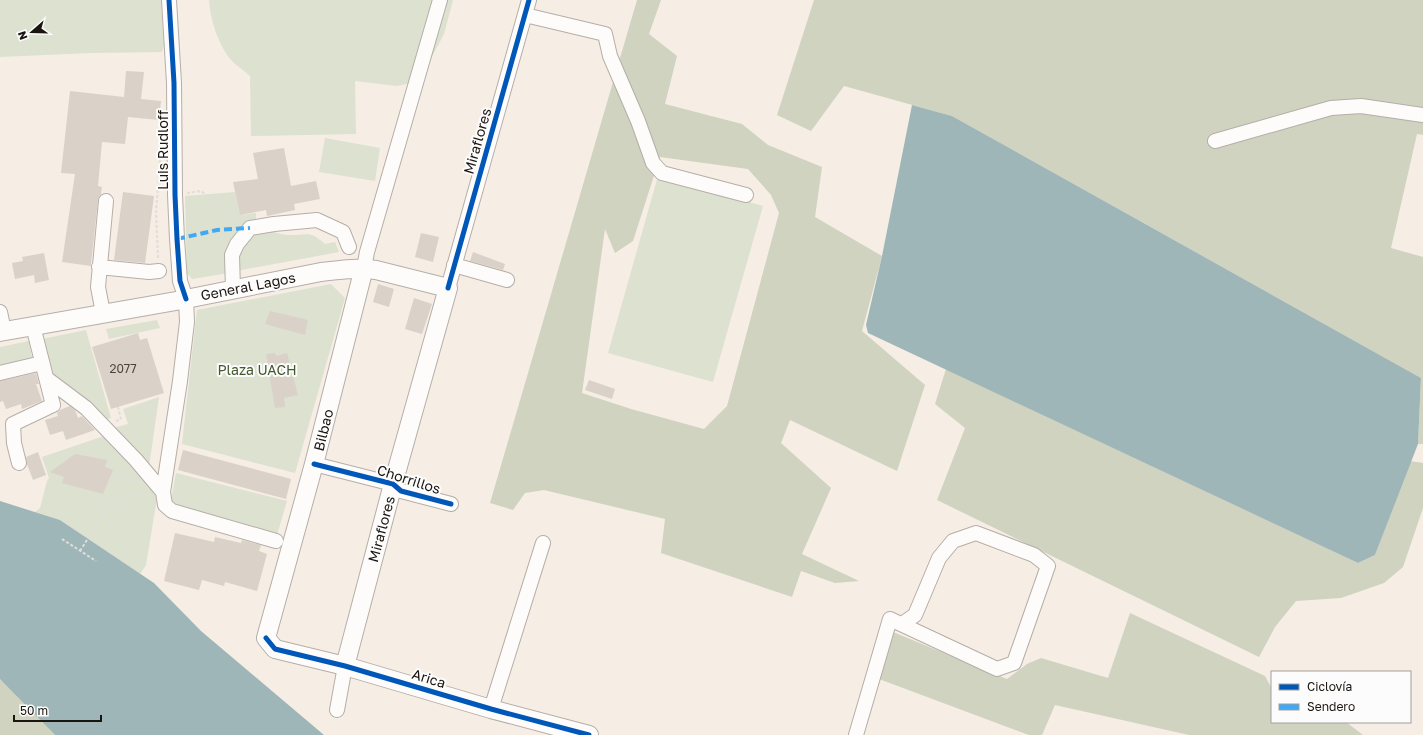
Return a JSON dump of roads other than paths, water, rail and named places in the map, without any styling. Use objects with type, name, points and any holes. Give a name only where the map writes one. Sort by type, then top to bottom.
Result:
[{"type":"main road","name":"General Lagos","points":[[2,331],[186,299],[321,272],[364,268],[448,288]]},
{"type":"main road","name":"Bilbao","points":[[266,638],[314,464],[364,268]]},
{"type":"main road","name":"Miraflores","points":[[345,666],[393,484],[448,288]]},
{"type":"main road","name":"Arica","points":[[266,638],[275,649],[345,666],[491,709],[589,735]]},
{"type":"street","name":"Luis Rudloff","points":[[163,492],[187,330],[186,299],[180,281],[175,195],[174,83],[170,0]]},
{"type":"street","points":[[364,268],[366,252],[440,0]]},
{"type":"street","name":"Miraflores","points":[[448,288],[529,0]]},
{"type":"street","points":[[525,15],[605,34],[610,56],[638,121],[653,163],[662,173],[746,195]]},
{"type":"street","points":[[1215,141],[1331,108],[1361,106],[1423,115]]},
{"type":"street","points":[[103,313],[98,287],[106,201]]},
{"type":"street","points":[[233,290],[232,255],[237,244],[250,228],[317,220],[343,232],[349,247]]},
{"type":"street","points":[[454,265],[507,280]]},
{"type":"street","points":[[99,267],[149,272],[159,271]]},
{"type":"street","points":[[0,312],[2,331]]},
{"type":"street","points":[[19,463],[14,443],[14,424],[53,405],[33,326]]},
{"type":"street","points":[[0,373],[42,363]]},
{"type":"street","points":[[46,378],[86,408],[136,460],[152,481],[163,492],[165,505],[172,511],[276,541]]},
{"type":"street","name":"Chorrillos","points":[[314,464],[393,484],[401,491],[451,504]]},
{"type":"street","points":[[856,735],[890,619],[997,670],[1014,663],[1048,566],[1034,555],[976,533],[953,541],[939,558],[915,614],[902,624]]},
{"type":"street","points":[[491,709],[543,543]]},
{"type":"street","points":[[337,710],[345,666]]},
{"type":"water","points":[[912,105],[952,116],[1421,378],[1418,444],[1375,555],[1358,563],[868,333],[866,325],[882,256]]},
{"type":"water","points":[[0,501],[60,520],[154,583],[201,631],[324,735],[55,735],[0,679]]},
{"type":"park label","name":"Plaza UACH","points":[[257,369]]}]
